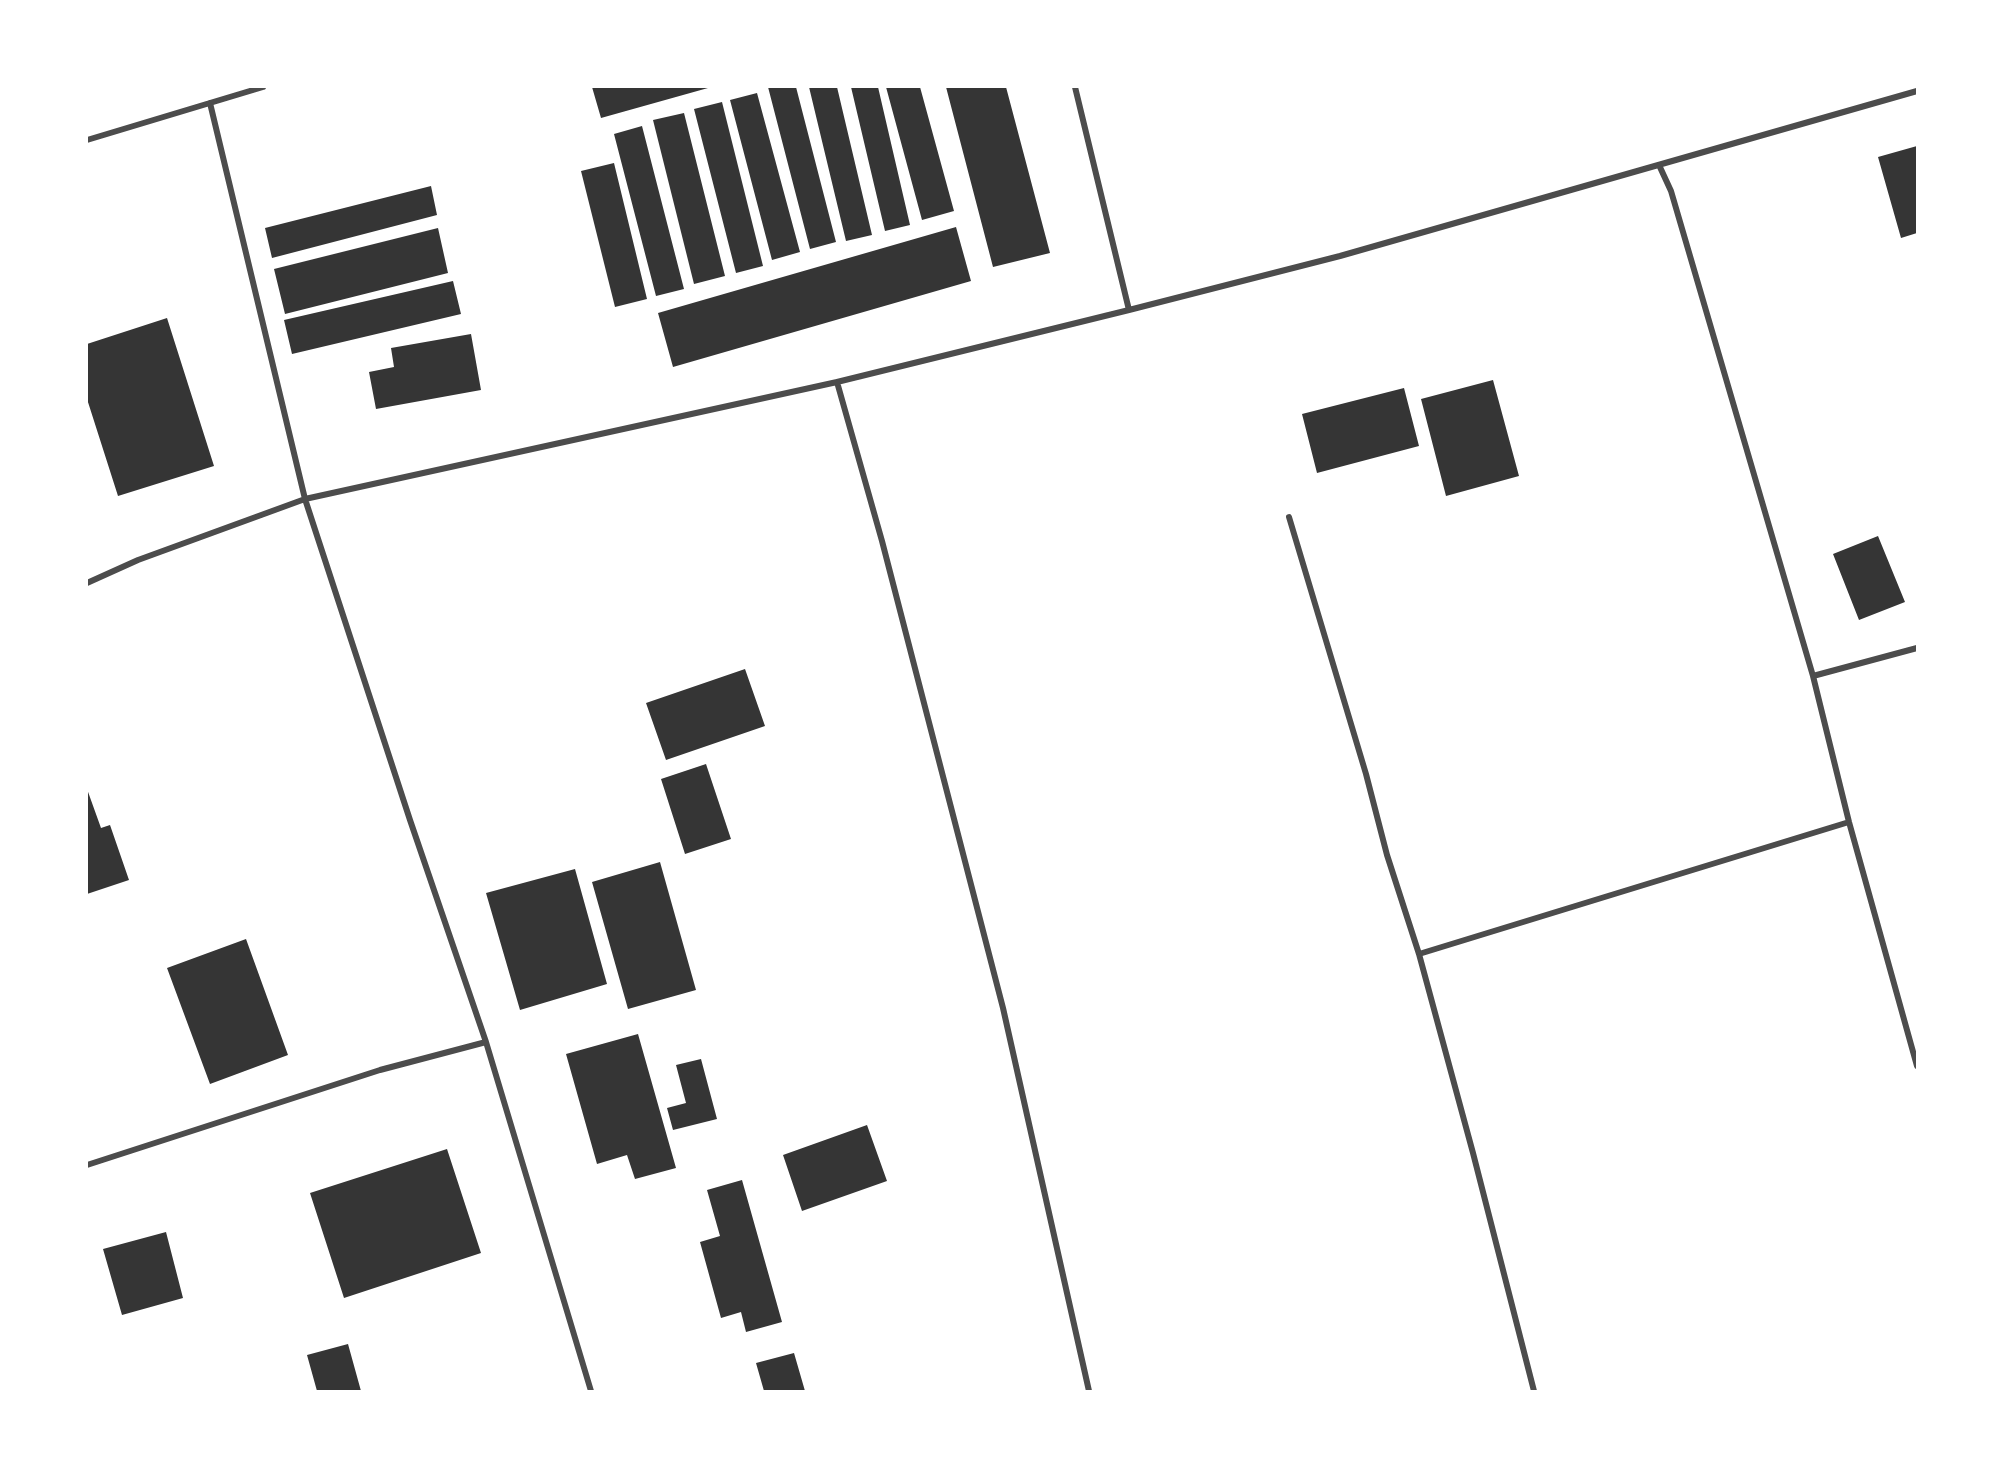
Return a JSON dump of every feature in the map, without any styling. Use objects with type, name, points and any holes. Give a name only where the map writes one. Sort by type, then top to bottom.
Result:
[{"type":"street","points":[[87,140],[263,87]]},
{"type":"street","points":[[1075,87],[1130,310]]},
{"type":"street","points":[[87,583],[138,560],[305,499],[837,382],[1130,310],[1340,256],[1917,91]]},
{"type":"street","points":[[210,103],[305,499],[410,820],[486,1042],[591,1391]]},
{"type":"street","points":[[1659,165],[1674,202],[1813,676],[1850,822],[1917,1066]]},
{"type":"street","points":[[837,382],[882,541],[1003,1008],[1089,1391]]},
{"type":"street","points":[[1289,517],[1366,774],[1387,855],[1419,954],[1534,1391]]},
{"type":"street","points":[[1813,676],[1917,648]]},
{"type":"street","points":[[1419,954],[1850,822]]},
{"type":"street","points":[[87,1165],[380,1070],[486,1042]]},
{"type":"building","points":[[592,87],[708,87],[708,88],[601,118]]},
{"type":"building","points":[[768,87],[796,87],[836,242],[810,249]]},
{"type":"building","points":[[809,87],[837,87],[872,235],[846,241]]},
{"type":"building","points":[[851,87],[878,87],[910,225],[885,231]]},
{"type":"building","points":[[886,87],[920,87],[954,211],[922,220]]},
{"type":"building","points":[[946,87],[1006,87],[1050,253],[993,267]]},
{"type":"building","points":[[757,93],[800,252],[772,260],[730,100]]},
{"type":"building","points":[[722,102],[763,266],[736,273],[694,109]]},
{"type":"building","points":[[684,113],[725,276],[694,284],[653,120]]},
{"type":"building","points":[[642,126],[684,289],[656,296],[614,134]]},
{"type":"building","points":[[1917,146],[1917,233],[1901,238],[1878,157]]},
{"type":"building","points":[[614,163],[647,299],[615,307],[581,171]]},
{"type":"building","points":[[431,186],[437,215],[272,258],[265,228]]},
{"type":"building","points":[[956,227],[971,281],[673,367],[658,313]]},
{"type":"building","points":[[438,228],[448,273],[285,314],[274,269]]},
{"type":"building","points":[[453,281],[461,314],[292,354],[284,320]]},
{"type":"building","points":[[167,318],[214,466],[118,496],[87,399],[87,344]]},
{"type":"building","points":[[471,334],[481,390],[376,409],[369,372],[394,367],[391,348]]},
{"type":"building","points":[[1493,380],[1519,476],[1446,496],[1421,399]]},
{"type":"building","points":[[1404,388],[1419,446],[1317,473],[1302,414]]},
{"type":"building","points":[[1878,536],[1905,602],[1859,620],[1833,554]]},
{"type":"building","points":[[745,669],[765,726],[666,760],[646,703]]},
{"type":"building","points":[[706,764],[731,839],[685,854],[661,779]]},
{"type":"building","points":[[87,789],[101,828],[110,825],[129,880],[87,894]]},
{"type":"building","points":[[660,862],[696,990],[628,1009],[592,882]]},
{"type":"building","points":[[575,869],[607,984],[520,1010],[486,893]]},
{"type":"building","points":[[246,939],[288,1055],[210,1084],[167,968]]},
{"type":"building","points":[[638,1034],[676,1168],[635,1179],[627,1155],[597,1164],[566,1054]]},
{"type":"building","points":[[701,1059],[717,1119],[673,1130],[667,1108],[686,1103],[676,1065]]},
{"type":"building","points":[[867,1125],[887,1181],[802,1211],[783,1155]]},
{"type":"building","points":[[447,1149],[481,1253],[344,1298],[310,1193]]},
{"type":"building","points":[[742,1180],[782,1322],[746,1332],[741,1312],[721,1318],[700,1242],[720,1236],[707,1190]]},
{"type":"building","points":[[166,1232],[183,1298],[122,1315],[103,1249]]},
{"type":"building","points":[[348,1344],[361,1391],[317,1391],[307,1355]]},
{"type":"building","points":[[794,1353],[805,1391],[764,1391],[756,1363]]}]
